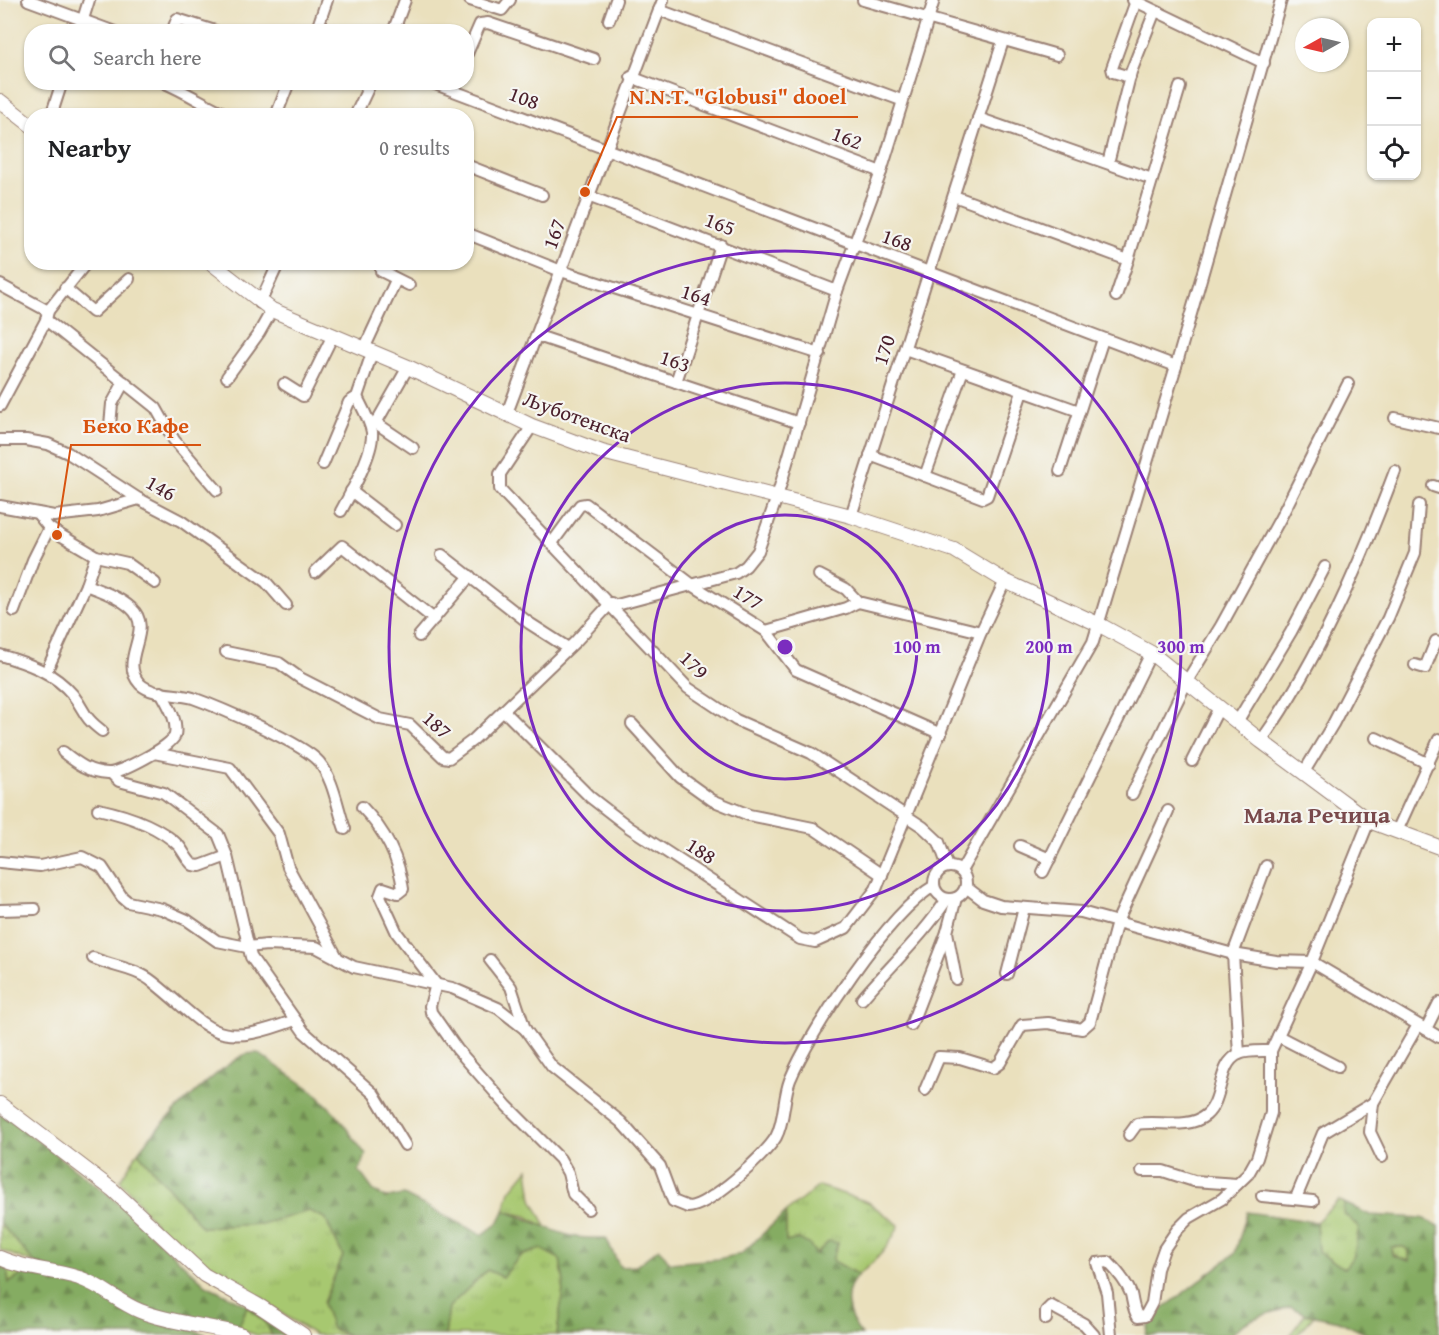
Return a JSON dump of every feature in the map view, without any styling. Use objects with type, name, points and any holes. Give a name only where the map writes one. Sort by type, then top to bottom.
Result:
[{"type":"main road","points":[[0,101],[24,120]]},
{"type":"main road","name":"Љуботенска","points":[[220,270],[266,306],[408,367],[532,426],[602,452],[851,516],[954,550],[1005,581],[1098,624],[1151,653],[1261,741],[1369,821],[1439,847]]},
{"type":"main road","points":[[0,1104],[107,1185],[204,1275],[261,1307],[303,1335]]},
{"type":"main road","points":[[0,1258],[21,1267],[70,1275],[90,1282],[135,1309],[155,1316],[242,1335]]},
{"type":"street","points":[[28,0],[77,24]]},
{"type":"street","points":[[82,24],[89,0]]},
{"type":"street","points":[[319,24],[327,0]]},
{"type":"street","points":[[396,24],[405,0]]},
{"type":"street","points":[[470,0],[486,2],[502,10],[510,0]]},
{"type":"street","points":[[609,20],[616,0]]},
{"type":"street","points":[[863,0],[1057,55]]},
{"type":"street","points":[[612,605],[694,586],[736,573],[746,566],[758,551],[777,497],[837,291],[881,172],[901,100],[934,0]]},
{"type":"street","points":[[961,871],[1089,651],[1176,366],[1281,0]]},
{"type":"street","points":[[1130,77],[1117,73],[1112,68],[1134,1],[1264,63]]},
{"type":"street","points":[[661,5],[901,100]]},
{"type":"street","name":"167","points":[[507,413],[538,336],[631,77],[661,5]]},
{"type":"street","points":[[1108,163],[1130,77],[1155,11]]},
{"type":"street","points":[[175,24],[177,19],[193,24]]},
{"type":"street","points":[[474,38],[480,24],[488,23],[594,59]]},
{"type":"street","name":"170","points":[[851,516],[1003,41]]},
{"type":"street","name":"162","points":[[631,77],[881,172]]},
{"type":"street","points":[[1116,296],[1180,87]]},
{"type":"street","points":[[54,108],[59,90]]},
{"type":"street","points":[[181,90],[211,108]]},
{"type":"street","points":[[279,108],[287,90]]},
{"type":"street","points":[[359,108],[367,90]]},
{"type":"street","name":"108","points":[[461,90],[605,148]]},
{"type":"street","points":[[978,118],[1152,179]]},
{"type":"street","name":"168","points":[[605,148],[1176,366]]},
{"type":"street","points":[[474,168],[542,195]]},
{"type":"street","name":"165","points":[[588,196],[837,291]]},
{"type":"street","points":[[954,196],[1128,260]]},
{"type":"street","name":"164","points":[[474,236],[561,271],[820,354]]},
{"type":"street","points":[[676,382],[721,245]]},
{"type":"street","points":[[0,406],[47,315],[80,270]]},
{"type":"street","points":[[227,377],[259,333],[277,270]]},
{"type":"street","points":[[381,271],[409,285]]},
{"type":"street","points":[[65,288],[93,312],[129,279]]},
{"type":"street","points":[[341,511],[367,454],[372,431],[357,397],[368,351],[396,280]]},
{"type":"street","name":"146","points":[[0,285],[47,315],[162,415],[174,440],[217,490]]},
{"type":"street","points":[[284,384],[303,396],[333,335]]},
{"type":"street","name":"163","points":[[538,336],[799,423]]},
{"type":"street","points":[[1060,471],[1103,339]]},
{"type":"street","points":[[905,349],[1079,411]]},
{"type":"street","points":[[408,367],[376,423],[413,448]]},
{"type":"street","points":[[925,476],[963,370]]},
{"type":"street","points":[[110,425],[112,404],[124,382]]},
{"type":"street","points":[[1132,794],[1187,681],[1221,626],[1276,527],[1348,384]]},
{"type":"street","points":[[870,455],[978,498],[987,496],[1022,392]]},
{"type":"street","points":[[323,464],[349,402],[357,397]]},
{"type":"street","points":[[1395,418],[1439,428]]},
{"type":"street","name":"179","points":[[532,426],[500,474],[498,482],[500,489],[612,605],[671,673],[711,705],[736,720],[811,753],[923,827],[939,842],[948,867]]},
{"type":"street","name":"146","points":[[0,440],[26,440],[48,444],[96,469],[139,499],[181,521],[266,582],[286,605]]},
{"type":"street","points":[[1261,741],[1285,707],[1348,586],[1395,471]]},
{"type":"street","points":[[351,492],[395,525]]},
{"type":"street","points":[[0,506],[54,516],[98,511],[139,499]]},
{"type":"street","name":"177","points":[[552,543],[580,505],[586,504],[694,586],[766,631],[796,670],[807,677],[941,734]]},
{"type":"street","points":[[1304,772],[1333,724],[1388,618],[1414,553],[1419,506]]},
{"type":"street","points":[[37,513],[49,528],[96,556],[127,562],[155,583]]},
{"type":"street","points":[[14,611],[49,528]]},
{"type":"street","points":[[315,572],[342,546],[434,619]]},
{"type":"street","points":[[442,555],[529,623],[568,648]]},
{"type":"street","points":[[46,672],[86,585],[96,556]]},
{"type":"street","points":[[1237,722],[1286,641],[1325,567]]},
{"type":"street","points":[[819,575],[846,589],[858,602],[981,632]]},
{"type":"street","points":[[419,636],[470,576]]},
{"type":"street","name":"188","points":[[504,711],[590,797],[630,828],[800,939],[815,942],[846,928],[863,909],[882,875],[981,632],[1005,581]]},
{"type":"street","points":[[86,585],[123,602],[132,608],[140,620],[142,629],[132,662],[134,674],[140,684],[152,691],[206,703],[304,749],[318,761],[330,779],[345,829]]},
{"type":"street","points":[[766,631],[846,608],[858,602]]},
{"type":"street","name":"187","points":[[226,652],[279,663],[305,682],[380,719],[410,725],[446,758],[473,740],[612,605]]},
{"type":"street","points":[[1415,665],[1425,668],[1434,658],[1436,641]]},
{"type":"street","points":[[1043,872],[1151,653]]},
{"type":"street","points":[[0,656],[46,672],[74,697],[85,718],[102,731]]},
{"type":"street","points":[[112,774],[154,753],[173,740],[175,735],[172,714],[160,692]]},
{"type":"street","points":[[1192,761],[1219,708]]},
{"type":"street","points":[[632,724],[680,777],[712,800],[749,815],[813,828],[882,875]]},
{"type":"street","points":[[1376,738],[1429,764]]},
{"type":"street","points":[[1397,831],[1439,739]]},
{"type":"street","points":[[63,752],[84,769],[112,774],[119,781],[164,794],[211,826],[223,842],[251,957],[295,1020],[316,1045],[364,1083],[374,1094],[405,1145]]},
{"type":"street","points":[[154,753],[230,768],[279,834],[288,867],[338,959]]},
{"type":"street","points":[[362,807],[379,825],[394,854],[402,880],[401,893],[383,888],[380,896],[397,933],[436,984]]},
{"type":"street","points":[[98,809],[122,814],[154,828],[179,846],[193,865],[200,866],[227,856]]},
{"type":"street","points":[[924,1090],[939,1057],[960,1058],[993,1068],[1000,1063],[1022,1025],[1048,1023],[1082,1029],[1090,1022],[1117,922],[1168,811]]},
{"type":"street","points":[[1112,1335],[1107,1293],[1097,1263],[1108,1262],[1117,1271],[1131,1295],[1135,1314],[1145,1316],[1152,1303],[1157,1269],[1170,1239],[1189,1218],[1222,1198],[1248,1174],[1257,1158],[1271,1113],[1271,1051],[1312,962],[1369,821]]},
{"type":"street","points":[[1020,846],[1050,859]]},
{"type":"street","points":[[0,862],[40,866],[82,857],[102,867],[122,897],[128,902],[162,909],[187,920],[217,941],[247,947],[316,947],[338,959],[381,974],[436,984],[468,993],[498,1008],[525,1029]]},
{"type":"street","points":[[1239,1054],[1233,954],[1266,866]]},
{"type":"street","points":[[952,899],[938,895],[934,886],[937,874],[948,867],[961,871],[966,887],[983,900],[1001,906],[1081,912],[1233,954],[1285,962],[1312,962],[1439,1037]]},
{"type":"street","points":[[490,960],[511,987],[525,1029],[547,1062],[610,1112],[654,1158],[664,1175],[673,1200],[678,1205],[693,1207],[709,1199],[750,1166],[775,1139],[789,1082],[840,993],[879,941],[919,896],[934,886]]},
{"type":"street","points":[[862,999],[897,958],[966,887]]},
{"type":"street","points":[[911,1025],[947,932],[952,899]]},
{"type":"street","points":[[1007,974],[1024,908]]},
{"type":"street","points":[[0,910],[35,909]]},
{"type":"street","points":[[947,932],[956,979]]},
{"type":"street","points":[[93,958],[111,966],[141,973],[197,1022],[230,1036],[295,1020]]},
{"type":"street","points":[[436,984],[430,1006],[431,1012],[457,1049],[507,1106],[560,1159],[568,1173],[573,1194],[588,1209]]},
{"type":"street","points":[[1296,1198],[1323,1133],[1373,1103],[1439,1003]]},
{"type":"street","points":[[1278,1036],[1338,1067]]},
{"type":"street","points":[[1129,1135],[1137,1124],[1192,1122],[1205,1116],[1216,1104],[1225,1073],[1232,1059],[1239,1054],[1271,1051]]},
{"type":"street","points":[[1373,1103],[1370,1132],[1382,1157]]},
{"type":"street","points":[[1142,1172],[1162,1171],[1194,1181],[1237,1184]]},
{"type":"street","points":[[1262,1196],[1312,1201]]},
{"type":"street","points":[[1046,1319],[1046,1311],[1051,1306],[1084,1323],[1094,1335]]},
{"type":"green space","points":[[258,1053],[313,1091],[336,1114],[366,1155],[359,1171],[373,1190],[385,1198],[404,1195],[482,1235],[498,1223],[504,1211],[563,1234],[580,1238],[606,1238],[620,1267],[636,1266],[659,1248],[670,1263],[718,1259],[741,1254],[786,1212],[786,1242],[798,1239],[809,1244],[816,1254],[829,1241],[838,1243],[832,1260],[858,1275],[849,1290],[848,1305],[853,1321],[862,1335],[557,1335],[564,1282],[560,1259],[541,1249],[520,1256],[503,1277],[487,1270],[449,1307],[445,1335],[348,1335],[332,1329],[323,1303],[343,1256],[325,1218],[309,1211],[261,1224],[202,1227],[138,1152],[172,1115],[219,1072],[244,1055]]},
{"type":"green space","points":[[0,1112],[109,1195],[206,1285],[247,1305],[293,1335],[272,1335],[266,1324],[247,1306],[238,1329],[153,1311],[36,1264],[0,1223]]},
{"type":"green space","points":[[138,1152],[202,1227],[261,1224],[309,1211],[325,1218],[343,1256],[323,1303],[332,1329],[348,1335],[315,1335],[270,1306],[213,1278],[157,1226],[120,1180]]},
{"type":"green space","points":[[528,1169],[532,1199],[547,1228],[526,1216],[504,1211],[510,1191]]},
{"type":"green space","points":[[819,1186],[868,1202],[899,1225],[882,1252],[858,1275],[832,1260],[838,1243],[816,1254],[809,1244],[786,1242],[786,1212]]},
{"type":"green space","points":[[1339,1200],[1344,1203],[1344,1213],[1359,1226],[1354,1256],[1344,1269],[1318,1252],[1316,1222]]},
{"type":"green space","points":[[1344,1203],[1370,1215],[1422,1218],[1439,1226],[1439,1335],[1368,1335],[1339,1321],[1305,1314],[1291,1307],[1251,1320],[1231,1335],[1146,1335],[1150,1319],[1235,1253],[1247,1212],[1316,1222],[1318,1252],[1344,1268],[1354,1256],[1359,1227],[1343,1213]],"holes":[[[1391,1247],[1404,1247],[1409,1251],[1409,1261],[1392,1255]]]},
{"type":"green space","points":[[0,1223],[36,1264],[0,1250]]},
{"type":"green space","points":[[1391,1247],[1404,1247],[1409,1251],[1410,1262],[1392,1254]]},
{"type":"green space","points":[[541,1249],[560,1259],[564,1282],[557,1335],[445,1335],[449,1307],[487,1270],[503,1276],[520,1256]]},
{"type":"green space","points":[[0,1265],[7,1268],[9,1283],[23,1274],[69,1281],[207,1335],[0,1335]]},
{"type":"green space","points":[[7,1268],[23,1274],[8,1284]]},
{"type":"green space","points":[[247,1305],[266,1324],[272,1335],[257,1335],[238,1329]]},
{"type":"green space","points":[[1305,1314],[1314,1316],[1297,1335],[1290,1335]]},
{"type":"place","name":"N.N.T. \"Globusi\" dooel","points":[[585,192]]},
{"type":"place","name":"Беко Кафе","points":[[57,535]]},
{"type":"district","name":"Мала Речица","points":[[1317,815]]}]
